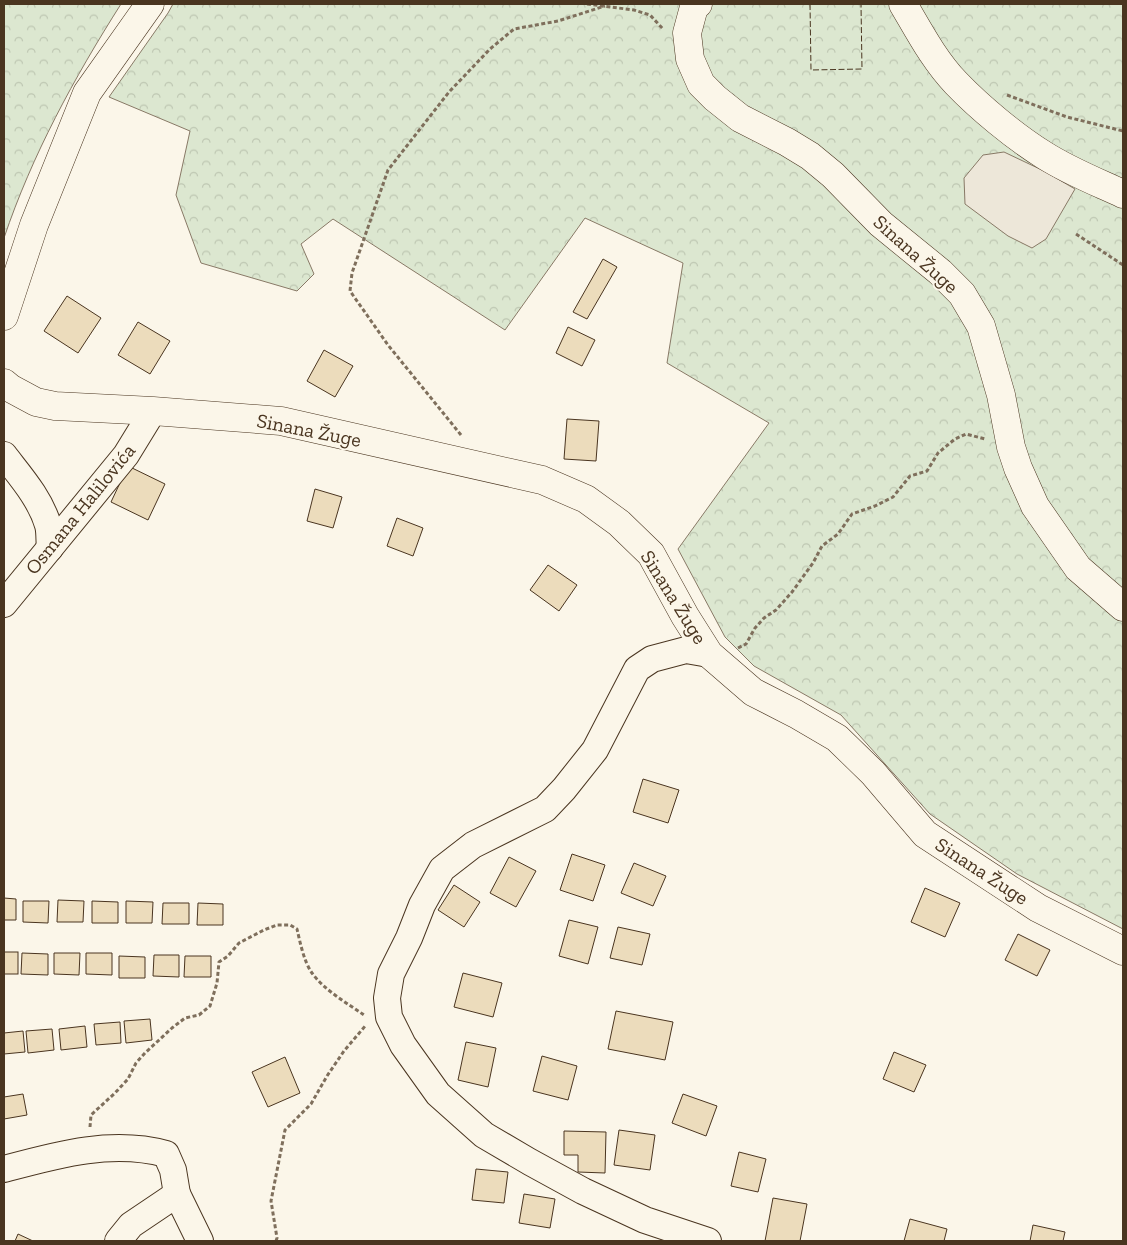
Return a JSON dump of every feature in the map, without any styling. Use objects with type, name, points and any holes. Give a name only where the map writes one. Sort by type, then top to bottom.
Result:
[{"type":"main road","points":[[4,316],[34,225],[87,93],[150,4]]},
{"type":"main road","name":"Sinana Žuge","points":[[698,4],[694,7],[687,33],[690,59],[701,84],[740,118],[810,156],[833,175],[882,224],[940,272],[962,294],[981,326],[1001,395],[1011,447],[1035,506],[1078,568],[1123,608]]},
{"type":"main road","points":[[903,4],[929,49],[955,82],[985,110],[1019,139],[1046,156],[1123,194]]},
{"type":"main road","name":"Sinana Žuge","points":[[4,384],[36,402],[55,406],[153,411],[281,421],[542,480],[586,499],[619,523],[652,554],[685,616],[709,654],[753,692],[837,738],[873,773],[925,834],[1038,908],[1123,951]]},
{"type":"street","name":"Osmana Halilovića","points":[[4,604],[126,455],[153,411]]},
{"type":"street","points":[[4,455],[32,492],[44,513],[48,527],[50,548]]},
{"type":"street","points":[[708,1241],[645,1220],[583,1191],[484,1135],[438,1094],[415,1062],[403,1045],[389,1017],[387,998],[391,974],[409,938],[422,905],[442,869],[473,844],[545,809],[564,789],[595,750],[637,669],[652,659],[686,650],[709,654]]},
{"type":"street","points":[[4,1169],[90,1150],[128,1148],[166,1154],[173,1170],[177,1194],[200,1241]]},
{"type":"street","points":[[118,1241],[131,1225],[177,1194]]},
{"type":"path","points":[[586,4],[634,10],[650,16],[665,31],[689,49]]},
{"type":"path","points":[[473,465],[467,443],[388,345],[350,291],[352,273],[388,170],[449,92],[490,49],[514,29],[558,22],[604,6]]},
{"type":"path","points":[[999,92],[1067,117],[1123,131]]},
{"type":"path","points":[[1076,234],[1123,265]]},
{"type":"path","points":[[709,654],[732,652],[746,644],[754,628],[787,598],[813,563],[822,546],[838,534],[852,514],[893,497],[910,476],[927,471],[938,453],[955,439],[966,434],[1011,447]]},
{"type":"path","points":[[68,1154],[81,1136],[89,1132],[91,1115],[115,1094],[128,1079],[136,1063],[145,1053],[185,1018],[199,1015],[210,1006],[217,983],[219,962],[228,956],[239,943],[277,925],[290,925],[297,929],[301,948],[312,973],[328,989],[370,1020],[326,1076],[311,1104],[286,1130],[271,1201],[276,1241]]},
{"type":"green space","points":[[4,4],[121,4],[55,118],[27,177],[4,238]]},
{"type":"green space","points":[[173,4],[1123,4],[1123,929],[1017,874],[930,814],[841,715],[754,666],[725,637],[678,549],[769,423],[667,363],[683,263],[585,218],[505,330],[333,219],[301,244],[314,274],[297,291],[201,263],[176,195],[190,131],[109,97]]},
{"type":"shaded area","points":[[1004,152],[1044,171],[1075,189],[1046,239],[1032,248],[1008,236],[965,204],[964,178],[983,155]]},
{"type":"building","points":[[603,259],[617,267],[587,319],[573,312]]},
{"type":"building","points":[[67,296],[101,318],[78,353],[44,331]]},
{"type":"building","points":[[138,322],[170,341],[150,374],[118,355]]},
{"type":"building","points":[[568,327],[595,340],[582,366],[556,353]]},
{"type":"building","points":[[324,350],[353,366],[335,397],[307,381]]},
{"type":"building","points":[[567,419],[599,421],[596,461],[564,459]]},
{"type":"building","points":[[128,466],[165,484],[148,520],[111,502]]},
{"type":"building","points":[[315,489],[342,497],[333,528],[307,521]]},
{"type":"building","points":[[397,518],[423,528],[413,556],[387,546]]},
{"type":"building","points":[[548,565],[577,585],[559,611],[530,590]]},
{"type":"building","points":[[643,779],[679,790],[668,823],[633,812]]},
{"type":"building","points":[[572,854],[605,865],[593,901],[560,890]]},
{"type":"building","points":[[509,857],[536,871],[516,907],[490,893]]},
{"type":"building","points":[[634,863],[666,876],[653,906],[621,893]]},
{"type":"building","points":[[454,885],[480,902],[464,927],[438,910]]},
{"type":"building","points":[[925,888],[960,903],[945,937],[911,922]]},
{"type":"building","points":[[4,898],[16,899],[16,920],[4,920]]},
{"type":"building","points":[[58,900],[84,901],[83,922],[57,922]]},
{"type":"building","points":[[23,901],[49,901],[48,923],[23,922]]},
{"type":"building","points":[[92,901],[118,902],[118,923],[92,923]]},
{"type":"building","points":[[126,901],[153,902],[152,923],[126,923]]},
{"type":"building","points":[[163,903],[189,903],[189,924],[162,924]]},
{"type":"building","points":[[198,903],[223,904],[223,925],[197,925]]},
{"type":"building","points":[[569,920],[598,927],[588,964],[559,956]]},
{"type":"building","points":[[618,927],[650,934],[642,965],[610,958]]},
{"type":"building","points":[[1018,934],[1050,950],[1037,976],[1005,960]]},
{"type":"building","points":[[4,952],[18,952],[18,974],[4,974]]},
{"type":"building","points":[[22,953],[48,954],[48,975],[21,974]]},
{"type":"building","points":[[54,953],[80,953],[79,975],[54,974]]},
{"type":"building","points":[[86,953],[112,953],[112,975],[86,974]]},
{"type":"building","points":[[154,955],[179,955],[179,977],[153,976]]},
{"type":"building","points":[[119,956],[145,957],[145,978],[119,978]]},
{"type":"building","points":[[185,956],[211,956],[211,977],[184,977]]},
{"type":"building","points":[[463,973],[502,983],[493,1017],[454,1007]]},
{"type":"building","points":[[616,1011],[673,1022],[665,1060],[608,1049]]},
{"type":"building","points":[[150,1019],[152,1040],[126,1043],[124,1021]]},
{"type":"building","points":[[120,1022],[121,1043],[96,1045],[94,1024]]},
{"type":"building","points":[[85,1026],[87,1047],[61,1050],[59,1029]]},
{"type":"building","points":[[52,1029],[54,1050],[28,1053],[26,1031]]},
{"type":"building","points":[[23,1031],[25,1052],[4,1054],[4,1033]]},
{"type":"building","points":[[466,1042],[496,1048],[488,1087],[458,1080]]},
{"type":"building","points":[[894,1052],[926,1065],[914,1092],[883,1079]]},
{"type":"building","points":[[542,1056],[577,1066],[568,1100],[533,1091]]},
{"type":"building","points":[[285,1057],[300,1093],[268,1107],[252,1072]]},
{"type":"building","points":[[23,1094],[27,1115],[4,1119],[4,1097]]},
{"type":"building","points":[[683,1094],[717,1106],[706,1136],[672,1123]]},
{"type":"building","points":[[619,1130],[655,1135],[650,1170],[614,1165]]},
{"type":"building","points":[[564,1131],[606,1132],[605,1173],[578,1172],[578,1155],[564,1155]]},
{"type":"building","points":[[739,1152],[766,1159],[758,1192],[731,1186]]},
{"type":"building","points":[[476,1169],[508,1172],[504,1203],[472,1200]]},
{"type":"building","points":[[524,1194],[555,1199],[550,1228],[519,1223]]},
{"type":"building","points":[[773,1198],[807,1204],[800,1241],[765,1241]]},
{"type":"building","points":[[910,1219],[947,1229],[944,1241],[904,1241]]},
{"type":"building","points":[[1033,1225],[1065,1232],[1063,1241],[1030,1241]]},
{"type":"building","points":[[18,1234],[33,1241],[15,1241]]},
{"type":"fence","points":[[810,4],[811,70],[862,69],[861,4]]}]
